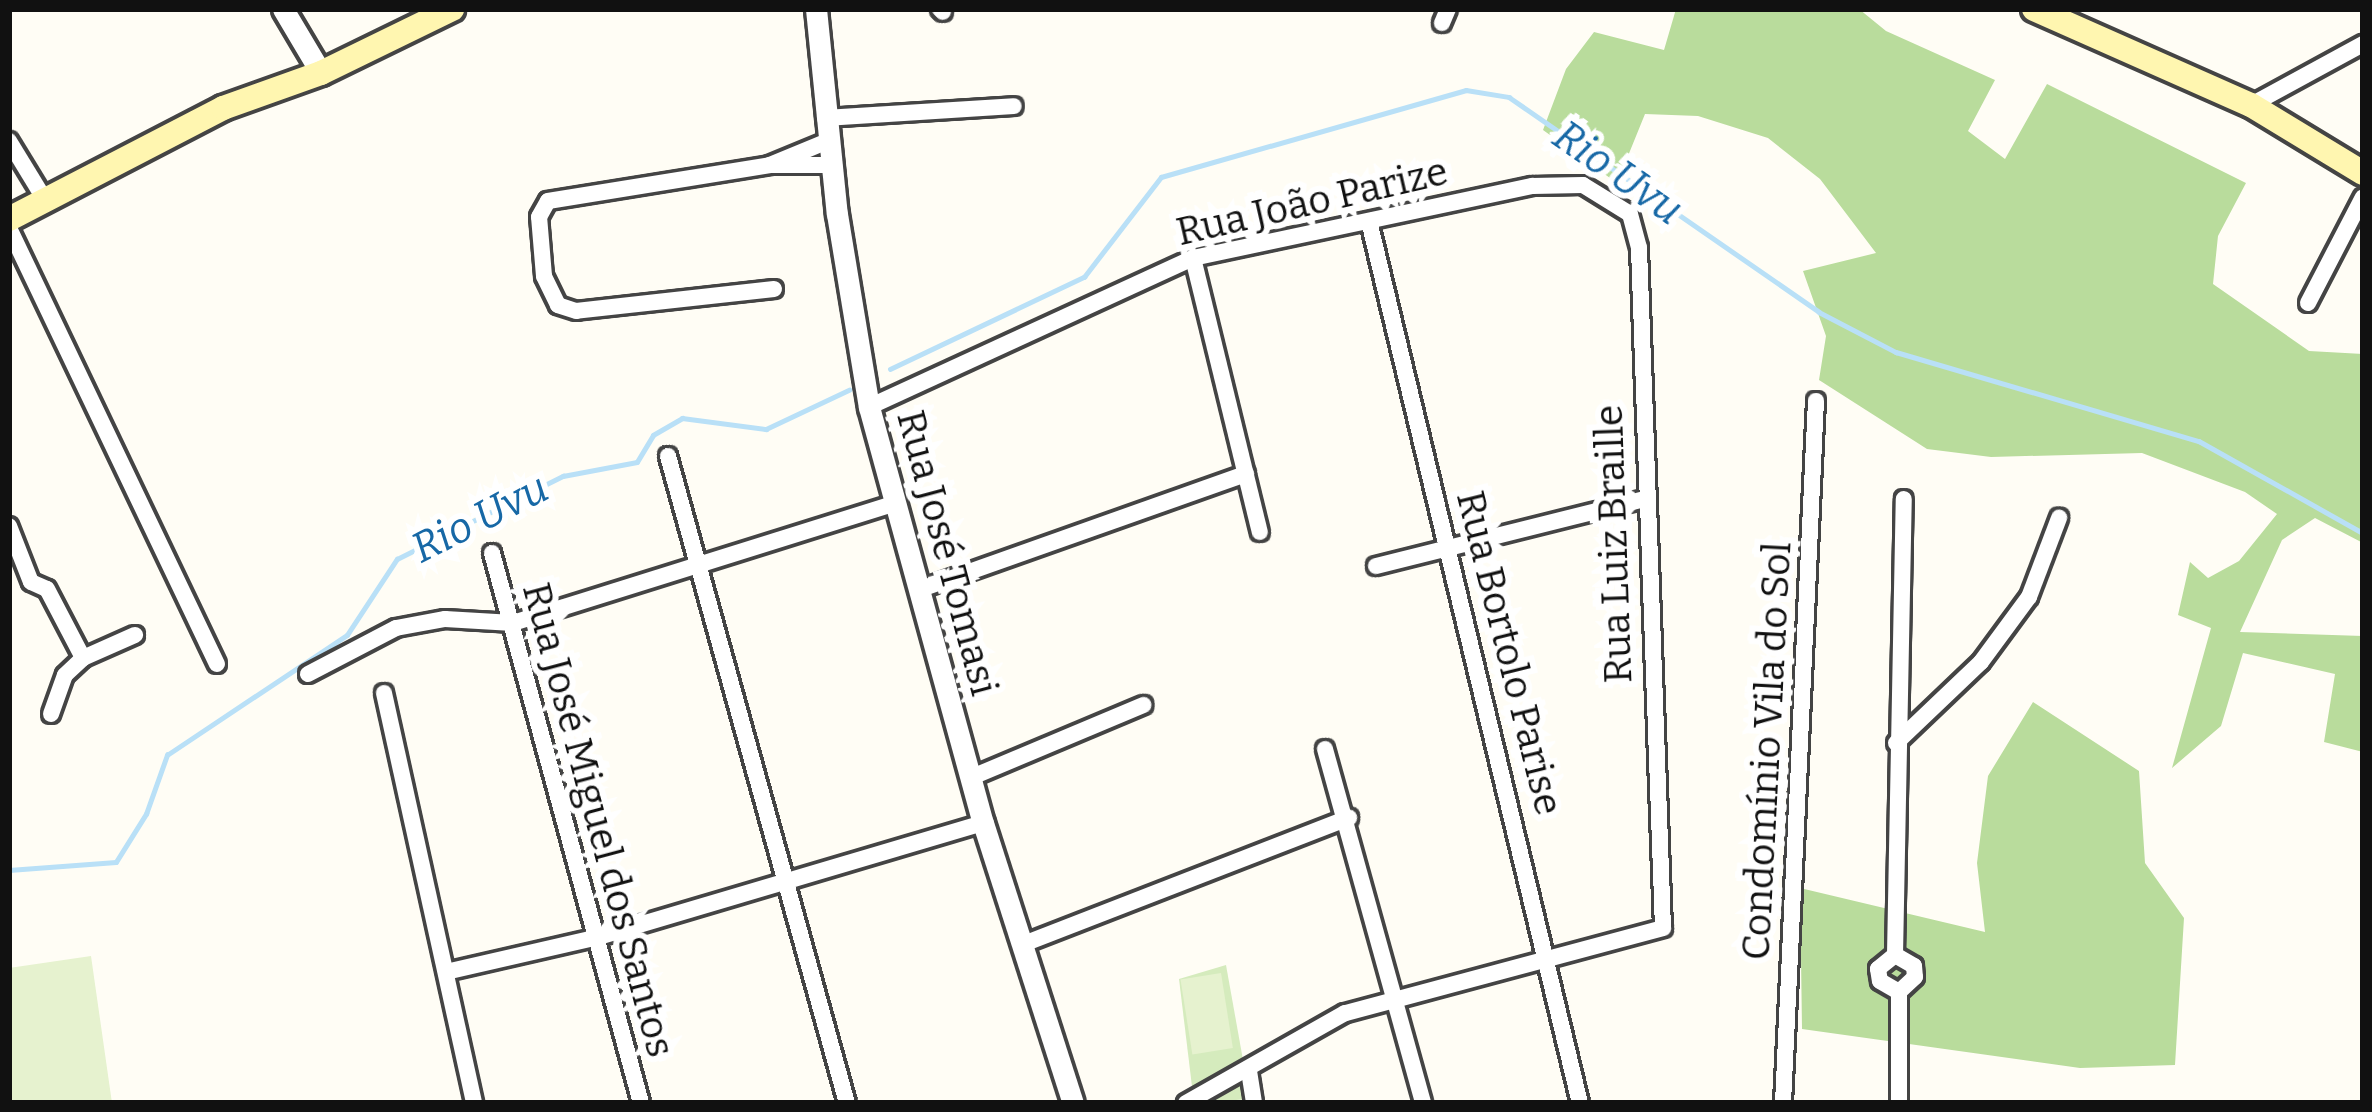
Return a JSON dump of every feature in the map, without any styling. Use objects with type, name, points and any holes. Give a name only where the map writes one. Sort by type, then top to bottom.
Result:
[{"type":"main road","points":[[9,223],[223,108],[321,73],[452,9]]},
{"type":"main road","points":[[2034,9],[2251,105],[2363,173]]},
{"type":"street","points":[[283,9],[321,73]]},
{"type":"street","name":"Rua José Tomasi","points":[[817,9],[830,165],[868,407],[983,823],[1073,1103]]},
{"type":"street","points":[[2251,105],[2363,44]]},
{"type":"street","points":[[770,165],[826,129],[1014,106]]},
{"type":"street","points":[[9,141],[45,200]]},
{"type":"street","points":[[774,289],[576,311],[558,305],[544,276],[539,217],[548,201],[770,165],[830,165]]},
{"type":"street","name":"Rua João Parize","points":[[868,407],[1193,258],[1532,185],[1583,184]]},
{"type":"street","name":"Rua Luiz Braille","points":[[1549,960],[1664,928],[1643,499],[1639,248],[1630,214],[1583,184]]},
{"type":"street","points":[[2308,303],[2363,197]]},
{"type":"street","name":"Rua Bortolo Parise","points":[[1369,221],[1580,1103]]},
{"type":"street","points":[[9,223],[217,664]]},
{"type":"street","points":[[1193,258],[1260,532]]},
{"type":"street","name":"Condomínio Vila do Sol","points":[[1783,1103],[1816,401]]},
{"type":"street","points":[[668,456],[847,1103]]},
{"type":"street","points":[[918,590],[1246,473]]},
{"type":"street","points":[[1376,566],[1643,499]]},
{"type":"street","points":[[1899,1103],[1899,992],[1915,977],[1914,966],[1895,955],[1904,499]]},
{"type":"street","points":[[308,674],[396,628],[445,619],[513,623],[893,504]]},
{"type":"street","points":[[1896,743],[1958,687],[2029,597],[2059,518]]},
{"type":"street","points":[[9,526],[31,582],[47,590],[82,658]]},
{"type":"street","name":"Rua José Miguel dos Santos","points":[[492,554],[640,1103]]},
{"type":"street","points":[[51,714],[64,675],[82,658],[135,635]]},
{"type":"street","points":[[384,693],[474,1103]]},
{"type":"street","points":[[972,778],[1143,705]]},
{"type":"street","points":[[1325,749],[1349,818],[1423,1103]]},
{"type":"street","points":[[1022,945],[1349,818]]},
{"type":"street","points":[[446,972],[595,938],[983,823]]},
{"type":"street","points":[[1186,1103],[1345,1013],[1396,994],[1549,960]]},
{"type":"street","points":[[1249,1071],[1254,1103]]},
{"type":"green space","points":[[1676,9],[1859,9],[1886,31],[1995,80],[1968,131],[2005,159],[2047,84],[2246,183],[2218,236],[2213,284],[2309,351],[2363,354],[2363,543],[2315,518],[2282,540],[2240,632],[2363,636],[2363,752],[2324,742],[2335,674],[2243,653],[2221,726],[2172,768],[2211,628],[2178,615],[2190,562],[2208,578],[2239,561],[2277,514],[2245,492],[2142,453],[1991,457],[1927,449],[1819,380],[1826,336],[1803,271],[1876,253],[1820,179],[1768,138],[1698,116],[1645,114],[1617,183],[1543,130],[1566,69],[1594,32],[1664,50]]},
{"type":"green space","points":[[2033,702],[2139,771],[2145,863],[2184,918],[2175,1065],[2080,1068],[1802,1029],[1800,888],[1985,932],[1977,863],[1988,776]]},
{"type":"green space","points":[[91,956],[112,1103],[9,1103],[9,968]]},
{"type":"green space","points":[[1226,965],[1250,1099],[1194,1103],[1179,979]]},
{"type":"green space","points":[[1221,973],[1233,1048],[1192,1054],[1181,979]]},
{"type":"waterway","name":"Rio Uvu","points":[[890,369],[1084,277],[1161,177],[1466,90],[1509,97],[1819,312],[1896,352],[2199,441],[2363,533]]},
{"type":"waterway","name":"Rio Uvu","points":[[9,870],[116,862],[146,814],[167,755],[347,635],[397,559],[563,476],[637,462],[653,435],[682,418],[766,429],[849,390]]}]
